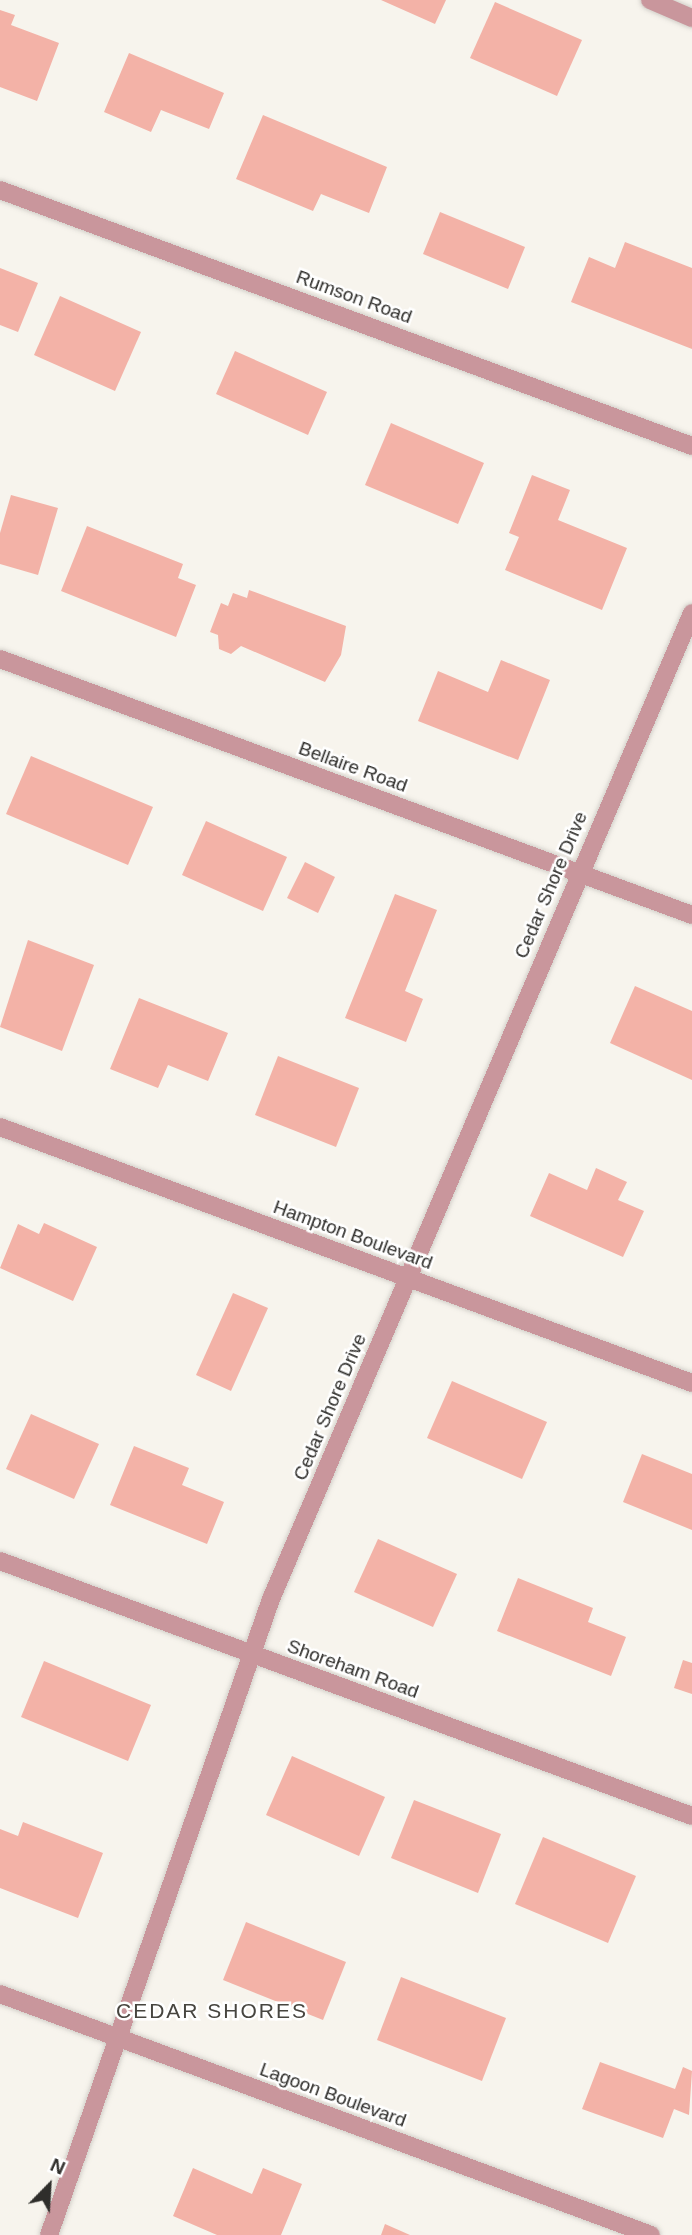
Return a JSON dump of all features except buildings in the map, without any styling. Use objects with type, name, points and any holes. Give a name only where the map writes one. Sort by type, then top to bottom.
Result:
[{"type":"street","points":[[650,0],[692,18]]},
{"type":"street","name":"Rumson Road","points":[[0,190],[692,446]]},
{"type":"street","name":"Cedar Shore Drive","points":[[49,2235],[252,1654],[407,1278],[692,613]]},
{"type":"street","name":"Bellaire Road","points":[[0,659],[692,915]]},
{"type":"street","name":"Hampton Boulevard","points":[[0,1127],[692,1383]]},
{"type":"street","name":"Shoreham Road","points":[[0,1561],[692,1816]]},
{"type":"street","name":"Lagoon Boulevard","points":[[0,1994],[651,2235]]},
{"type":"district","name":"CEDAR SHORES","points":[[212,2011]]}]
